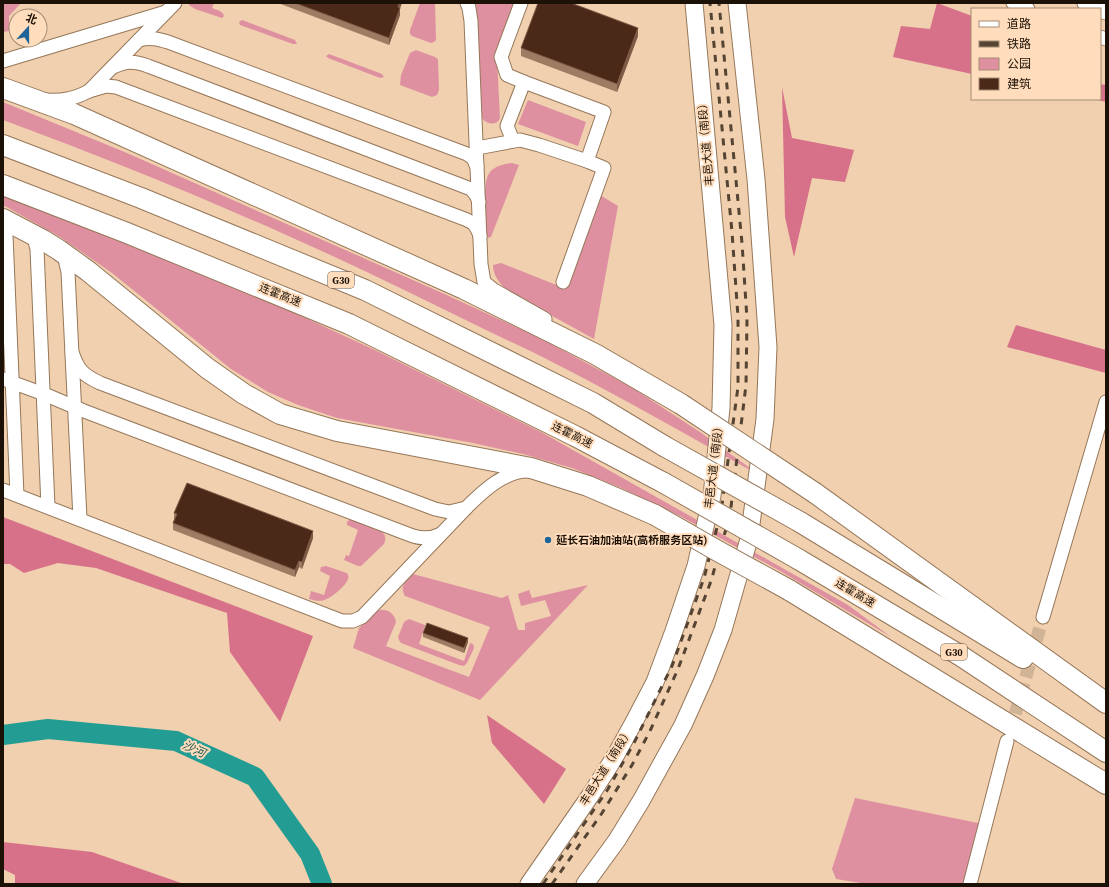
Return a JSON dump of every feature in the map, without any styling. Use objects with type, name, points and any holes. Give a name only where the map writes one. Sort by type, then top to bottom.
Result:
[{"type":"highway","points":[[3,88],[74,114],[464,289],[595,354],[680,404],[815,493],[1106,703]]},
{"type":"highway","name":"G30","points":[[3,145],[141,198],[365,290],[593,403],[664,446],[800,522],[1106,709]]},
{"type":"highway","name":"连霍高速","points":[[3,185],[127,233],[350,324],[575,436],[664,483],[798,559],[961,656],[1106,752]]},
{"type":"highway","points":[[3,219],[59,250],[88,271],[207,368],[244,394],[280,414],[337,431],[531,468],[588,486],[655,515],[789,590],[1106,784]]},
{"type":"main road","name":"丰邑大道（南段）","points":[[529,884],[613,760],[654,682],[674,631],[696,566],[712,496],[721,408],[722,324],[694,3]]},
{"type":"main road","points":[[586,884],[617,840],[641,801],[683,725],[705,676],[723,630],[749,539],[765,419],[768,347],[756,179],[737,3]]},
{"type":"main road","points":[[1086,3],[1100,8]]},
{"type":"street","points":[[467,3],[471,21],[481,264],[484,282],[494,290],[602,352],[616,366]]},
{"type":"street","points":[[521,3],[501,57],[507,75],[604,112],[587,161]]},
{"type":"street","points":[[1013,3],[1026,8]]},
{"type":"street","points":[[89,91],[172,7]]},
{"type":"street","points":[[3,61],[172,7]]},
{"type":"street","points":[[139,40],[146,38],[157,39],[176,45],[467,154],[473,158],[478,167]]},
{"type":"street","points":[[113,67],[125,63],[137,62],[148,66],[471,189],[479,202]]},
{"type":"street","points":[[513,141],[507,126],[524,82]]},
{"type":"street","points":[[32,99],[68,99],[106,86],[116,87],[472,222],[477,228],[480,237]]},
{"type":"street","points":[[477,148],[520,140],[587,161],[604,168],[563,282]]},
{"type":"street","points":[[3,226],[6,235],[8,381],[17,495]]},
{"type":"street","points":[[27,232],[34,238],[37,249],[48,507]]},
{"type":"street","points":[[59,250],[65,259],[68,272],[80,519]]},
{"type":"street","points":[[72,352],[76,364],[86,377],[100,383],[435,509],[449,512],[466,508]]},
{"type":"street","points":[[8,381],[412,536],[422,539],[433,538],[444,533]]},
{"type":"street","points":[[1043,617],[1106,402]]},
{"type":"street","points":[[3,490],[342,621],[353,621],[362,617],[481,493],[497,481],[511,475],[524,471],[544,472]]},
{"type":"street","points":[[970,884],[1007,741]]},
{"type":"green space","points":[[3,3],[21,3],[16,8],[8,8],[8,31],[3,32]]},
{"type":"green space","points":[[189,3],[214,3],[212,8],[221,12],[224,16],[222,18],[195,9],[189,5]]},
{"type":"green space","points":[[420,3],[435,3],[436,40],[431,43],[410,34],[410,30]]},
{"type":"green space","points":[[476,3],[518,3],[497,57],[500,118],[496,123],[488,123],[481,116]]},
{"type":"green space","points":[[242,20],[295,40],[297,44],[293,44],[240,25],[239,22]]},
{"type":"green space","points":[[416,50],[438,59],[439,90],[437,95],[432,97],[400,85],[401,75],[410,53]]},
{"type":"green space","points":[[329,54],[382,74],[384,77],[380,78],[328,58],[326,56]]},
{"type":"green space","points":[[528,100],[586,122],[578,146],[518,124]]},
{"type":"green space","points":[[3,102],[127,153],[449,296],[542,339],[631,387],[700,432],[761,476],[584,378],[360,269],[180,189],[3,120]]},
{"type":"green space","points":[[512,163],[519,165],[491,237],[488,238],[485,203],[487,177],[494,168]]},
{"type":"green space","points":[[3,190],[262,298],[375,350],[541,432],[848,605],[891,637],[780,571],[680,516],[621,488],[572,468],[523,454],[473,443],[337,418],[298,405],[268,392],[231,369],[112,273],[60,237],[3,205]]},
{"type":"green space","points":[[600,195],[618,206],[594,339],[507,291],[499,282],[493,269],[493,265],[501,263],[564,288]]},
{"type":"green space","points":[[350,519],[380,531],[385,536],[384,544],[361,566],[344,560],[346,555],[349,556],[358,530],[347,525],[347,522]]},
{"type":"green space","points":[[326,566],[347,573],[347,582],[327,599],[318,601],[309,599],[311,591],[324,595],[330,576],[320,571],[321,567]]},
{"type":"green space","points":[[413,574],[502,598],[508,595],[518,630],[525,630],[525,623],[551,616],[545,600],[521,606],[518,594],[529,590],[532,598],[588,585],[480,700],[353,648],[359,628],[377,611],[386,610],[394,616],[396,622],[386,646],[469,677],[490,627],[405,596],[403,586]]},
{"type":"green space","points":[[409,619],[425,625],[419,644],[464,661],[470,643],[473,644],[474,648],[467,663],[464,666],[459,665],[401,643],[398,637],[404,622]]},
{"type":"green space","points":[[855,798],[983,824],[966,884],[867,884],[836,879],[832,869]]},
{"type":"shaded area","points":[[937,3],[971,16],[971,74],[893,57],[901,26],[930,29]]},
{"type":"shaded area","points":[[1101,84],[1106,85],[1106,102],[1097,100],[1101,100]]},
{"type":"shaded area","points":[[782,87],[792,138],[854,150],[845,182],[812,178],[794,257],[785,217]]},
{"type":"shaded area","points":[[1016,325],[1106,350],[1106,373],[1007,347]]},
{"type":"shaded area","points":[[3,517],[313,636],[280,722],[230,652],[227,613],[96,568],[58,563],[24,573],[10,564],[3,564]]},
{"type":"shaded area","points":[[487,715],[566,769],[544,804],[492,743]]},
{"type":"shaded area","points":[[3,842],[92,852],[184,884],[15,884],[15,875],[3,869]]},
{"type":"building","points":[[295,3],[399,3],[398,7],[400,8],[389,38]]},
{"type":"building","points":[[538,3],[571,3],[638,28],[617,84],[521,48]]},
{"type":"building","points":[[187,483],[313,531],[302,562],[299,561],[295,570],[173,523],[177,514],[174,513]]},
{"type":"building","points":[[427,623],[468,638],[464,648],[423,633]]},
{"type":"waterway","name":"沙河","points":[[3,735],[48,729],[176,741],[255,777],[310,854],[322,884]]},
{"type":"tunnel","points":[[1010,732],[1043,617]]},
{"type":"railway","points":[[543,884],[608,789],[634,743],[672,666],[704,578],[721,512],[738,387],[738,317],[732,232],[710,3]]},
{"type":"railway","points":[[552,884],[602,813],[632,765],[650,731],[678,669],[711,581],[730,515],[746,385],[747,319],[742,243],[719,3]]},
{"type":"place","name":"延长石油加油站(高桥服务区站)","points":[[548,540]]}]
